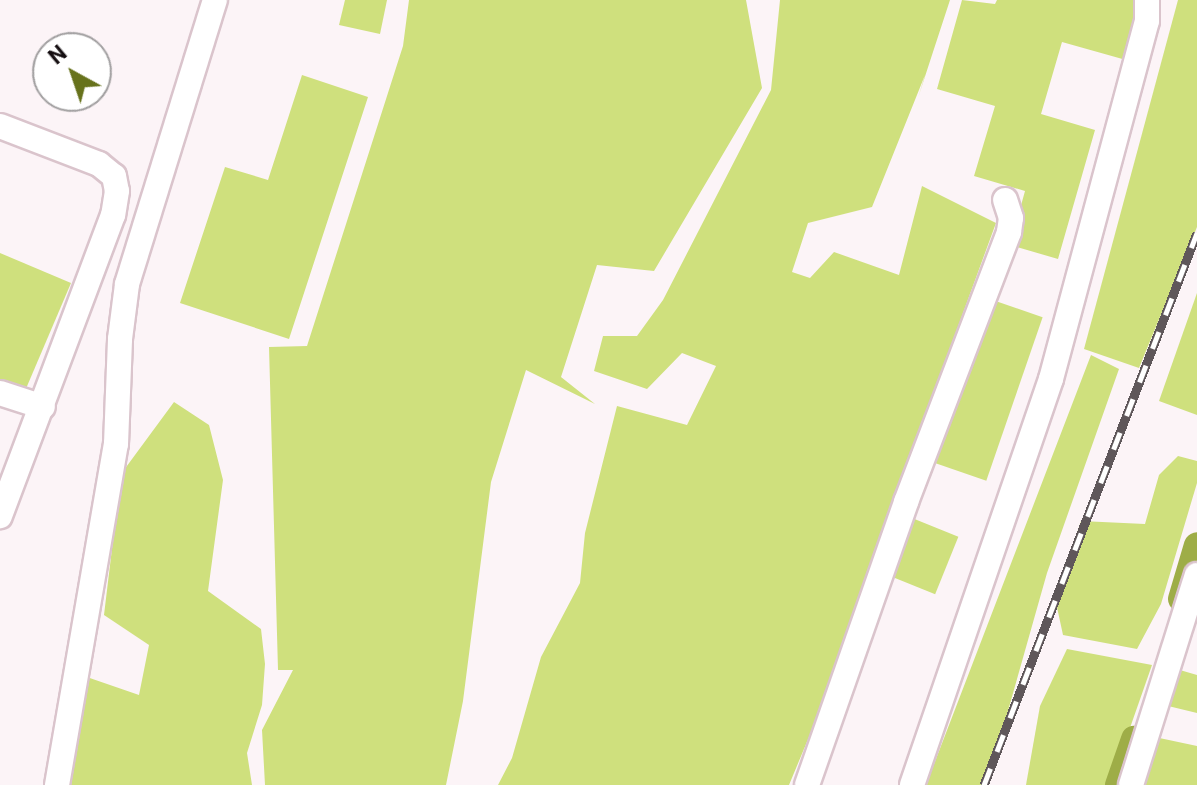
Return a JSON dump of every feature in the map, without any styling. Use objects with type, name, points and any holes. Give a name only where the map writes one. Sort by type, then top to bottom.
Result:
[{"type":"street","points":[[57,785],[116,444],[120,339],[127,284],[215,0]]},
{"type":"street","points":[[912,785],[1051,379],[1147,21],[1147,0]]},
{"type":"street","points":[[0,126],[99,164],[114,176],[117,183],[113,215],[0,516]]},
{"type":"street","points":[[807,785],[906,502],[1009,232],[1011,218],[1005,200]]},
{"type":"street","points":[[0,393],[43,407]]},
{"type":"street","points":[[1131,785],[1197,575]]},
{"type":"green space","points":[[345,0],[387,0],[380,34],[339,25]]},
{"type":"green space","points":[[409,0],[746,0],[762,88],[654,271],[597,265],[561,377],[595,404],[526,370],[491,482],[463,701],[446,785],[265,785],[262,730],[293,670],[278,670],[269,347],[307,346],[403,46]]},
{"type":"green space","points":[[780,0],[950,0],[918,98],[925,75],[872,207],[808,223],[792,272],[810,278],[834,252],[899,275],[922,186],[996,223],[896,496],[896,528],[789,785],[498,785],[512,758],[541,657],[580,583],[585,533],[617,406],[687,425],[716,366],[682,353],[647,389],[594,371],[603,336],[637,336],[663,300],[771,90]]},
{"type":"green space","points":[[962,0],[995,4],[997,0],[1134,0],[1137,19],[1126,60],[1062,42],[1041,114],[1095,130],[1058,259],[1010,245],[1025,191],[974,176],[995,106],[937,89]]},
{"type":"green space","points":[[1178,0],[1197,0],[1197,227],[1139,368],[1084,349]]},
{"type":"green space","points":[[302,75],[368,97],[289,339],[180,303],[225,167],[268,180]]},
{"type":"green space","points":[[0,253],[71,283],[22,398],[0,389]]},
{"type":"green space","points":[[1197,293],[1197,415],[1159,401]]},
{"type":"green space","points":[[984,297],[1043,317],[986,481],[928,461]]},
{"type":"green space","points":[[1091,355],[1119,369],[1047,573],[987,785],[926,785]]},
{"type":"green space","points":[[174,402],[209,425],[223,480],[208,591],[261,629],[265,664],[262,705],[247,753],[252,785],[61,785],[81,675],[139,695],[149,645],[104,615],[121,474]]},
{"type":"green space","points":[[1178,456],[1197,461],[1197,483],[1161,604],[1137,649],[1063,635],[1055,598],[1081,521],[1145,524],[1159,475]]},
{"type":"green space","points":[[912,518],[958,537],[935,594],[889,575]]},
{"type":"green space","points":[[1067,649],[1152,665],[1110,785],[1026,785],[1040,706]]},
{"type":"green space","points":[[1173,668],[1197,675],[1197,713],[1164,705]]},
{"type":"green space","points":[[1150,736],[1197,746],[1197,785],[1139,785]]},
{"type":"waterway","points":[[1181,599],[1197,545]]},
{"type":"waterway","points":[[1118,785],[1134,739]]},
{"type":"railway","points":[[984,785],[1197,233]]}]
